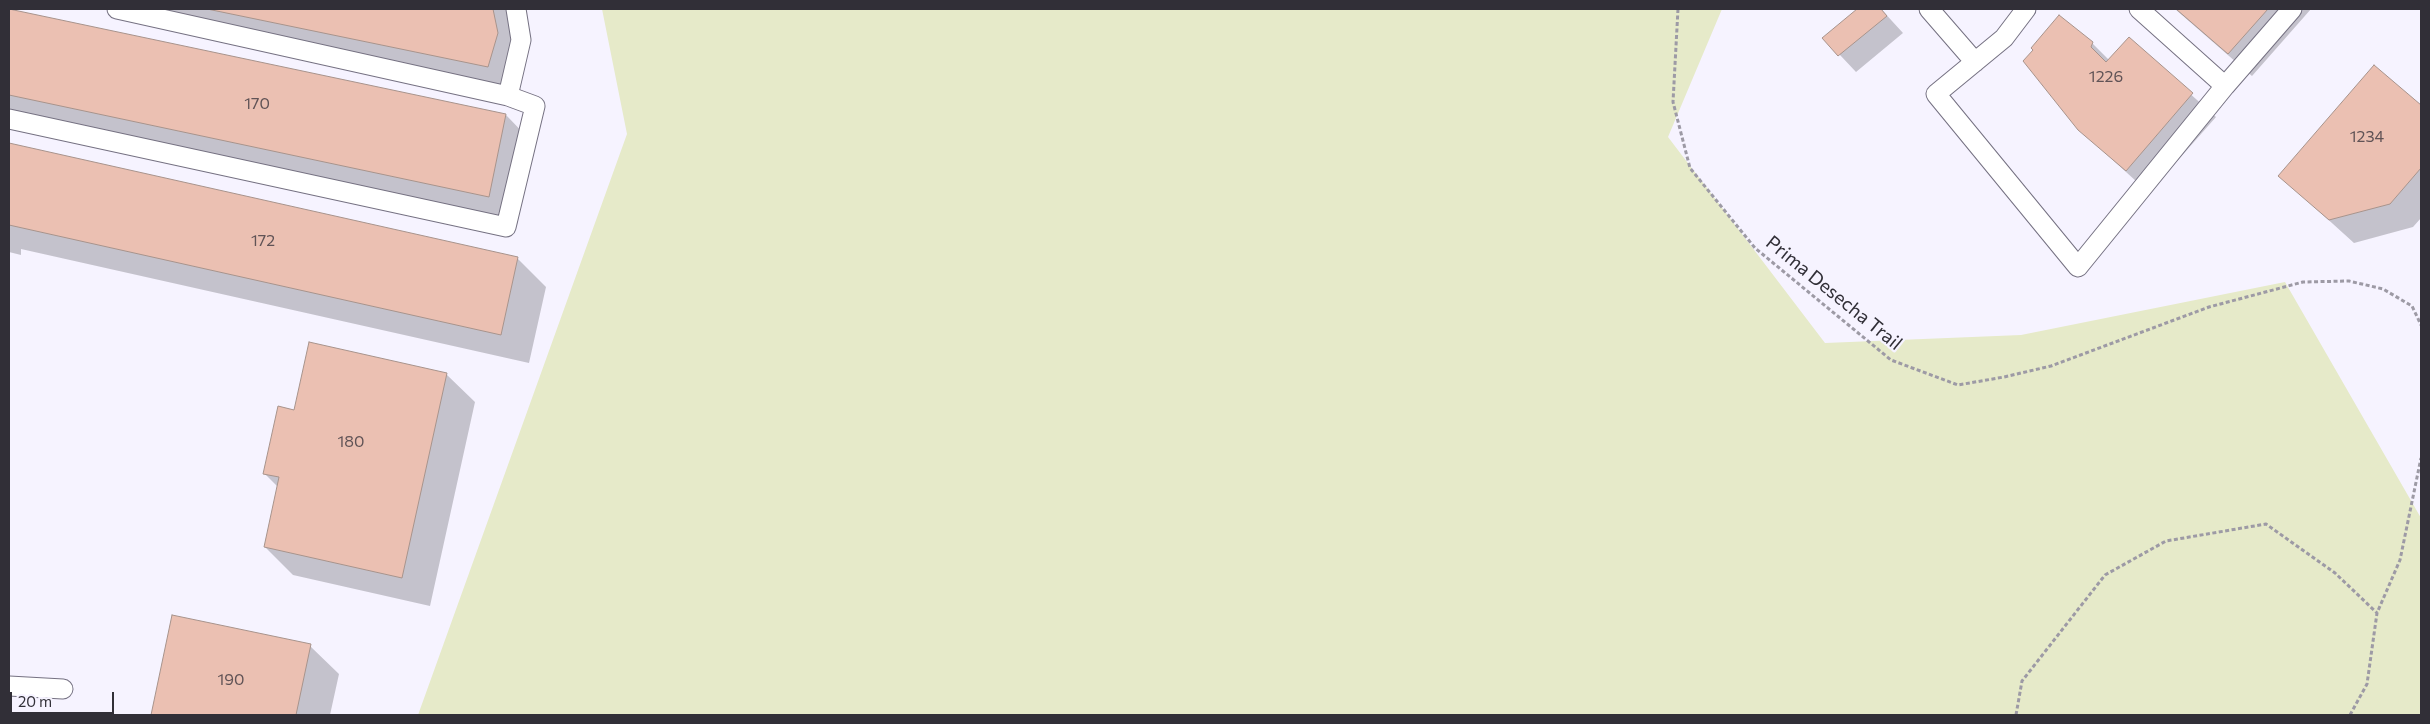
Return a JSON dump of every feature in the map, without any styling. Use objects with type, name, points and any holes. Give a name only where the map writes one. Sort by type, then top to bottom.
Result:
[{"type":"lane","points":[[9,119],[506,227],[535,106],[508,96],[117,9]]},
{"type":"lane","points":[[508,96],[521,40],[516,9]]},
{"type":"lane","points":[[1929,9],[1975,62]]},
{"type":"lane","points":[[2026,9],[2004,38],[1936,94],[2078,267],[2225,86],[2292,9]]},
{"type":"lane","points":[[2139,9],[2225,86]]},
{"type":"lane","points":[[9,686],[63,689]]},
{"type":"path","name":"Prima Desecha Trail","points":[[1678,9],[1673,102],[1690,168],[1755,248],[1891,360],[1958,385],[2004,377],[2051,366],[2209,307],[2303,282],[2348,281],[2383,289],[2412,306],[2421,325]]},
{"type":"path","points":[[2350,715],[2368,684],[2377,612],[2400,560],[2421,458]]},
{"type":"path","points":[[2016,715],[2022,681],[2105,575],[2166,541],[2266,524],[2335,573],[2377,612]]},
{"type":"green space","points":[[602,9],[1722,9],[1668,137],[1825,343],[2021,335],[2285,282],[2421,518],[2421,715],[418,715],[627,134]]},
{"type":"building","points":[[9,9],[506,114],[489,197],[9,95]]},
{"type":"building","points":[[207,9],[493,9],[498,33],[488,67]]},
{"type":"building","points":[[1857,9],[1881,9],[1887,16],[1838,56],[1822,38]]},
{"type":"building","points":[[2176,9],[2268,9],[2228,54]]},
{"type":"building","points":[[2059,15],[2093,42],[2091,47],[2106,62],[2129,37],[2193,93],[2126,171],[2078,130],[2023,61],[2033,50],[2031,48]]},
{"type":"building","points":[[2374,65],[2421,105],[2421,168],[2390,204],[2329,220],[2278,176]]},
{"type":"building","points":[[9,143],[518,257],[501,335],[9,225]]},
{"type":"building","points":[[309,342],[447,373],[402,578],[264,547],[279,477],[263,474],[278,406],[294,410]]},
{"type":"building","points":[[172,615],[311,644],[296,715],[151,715]]}]
